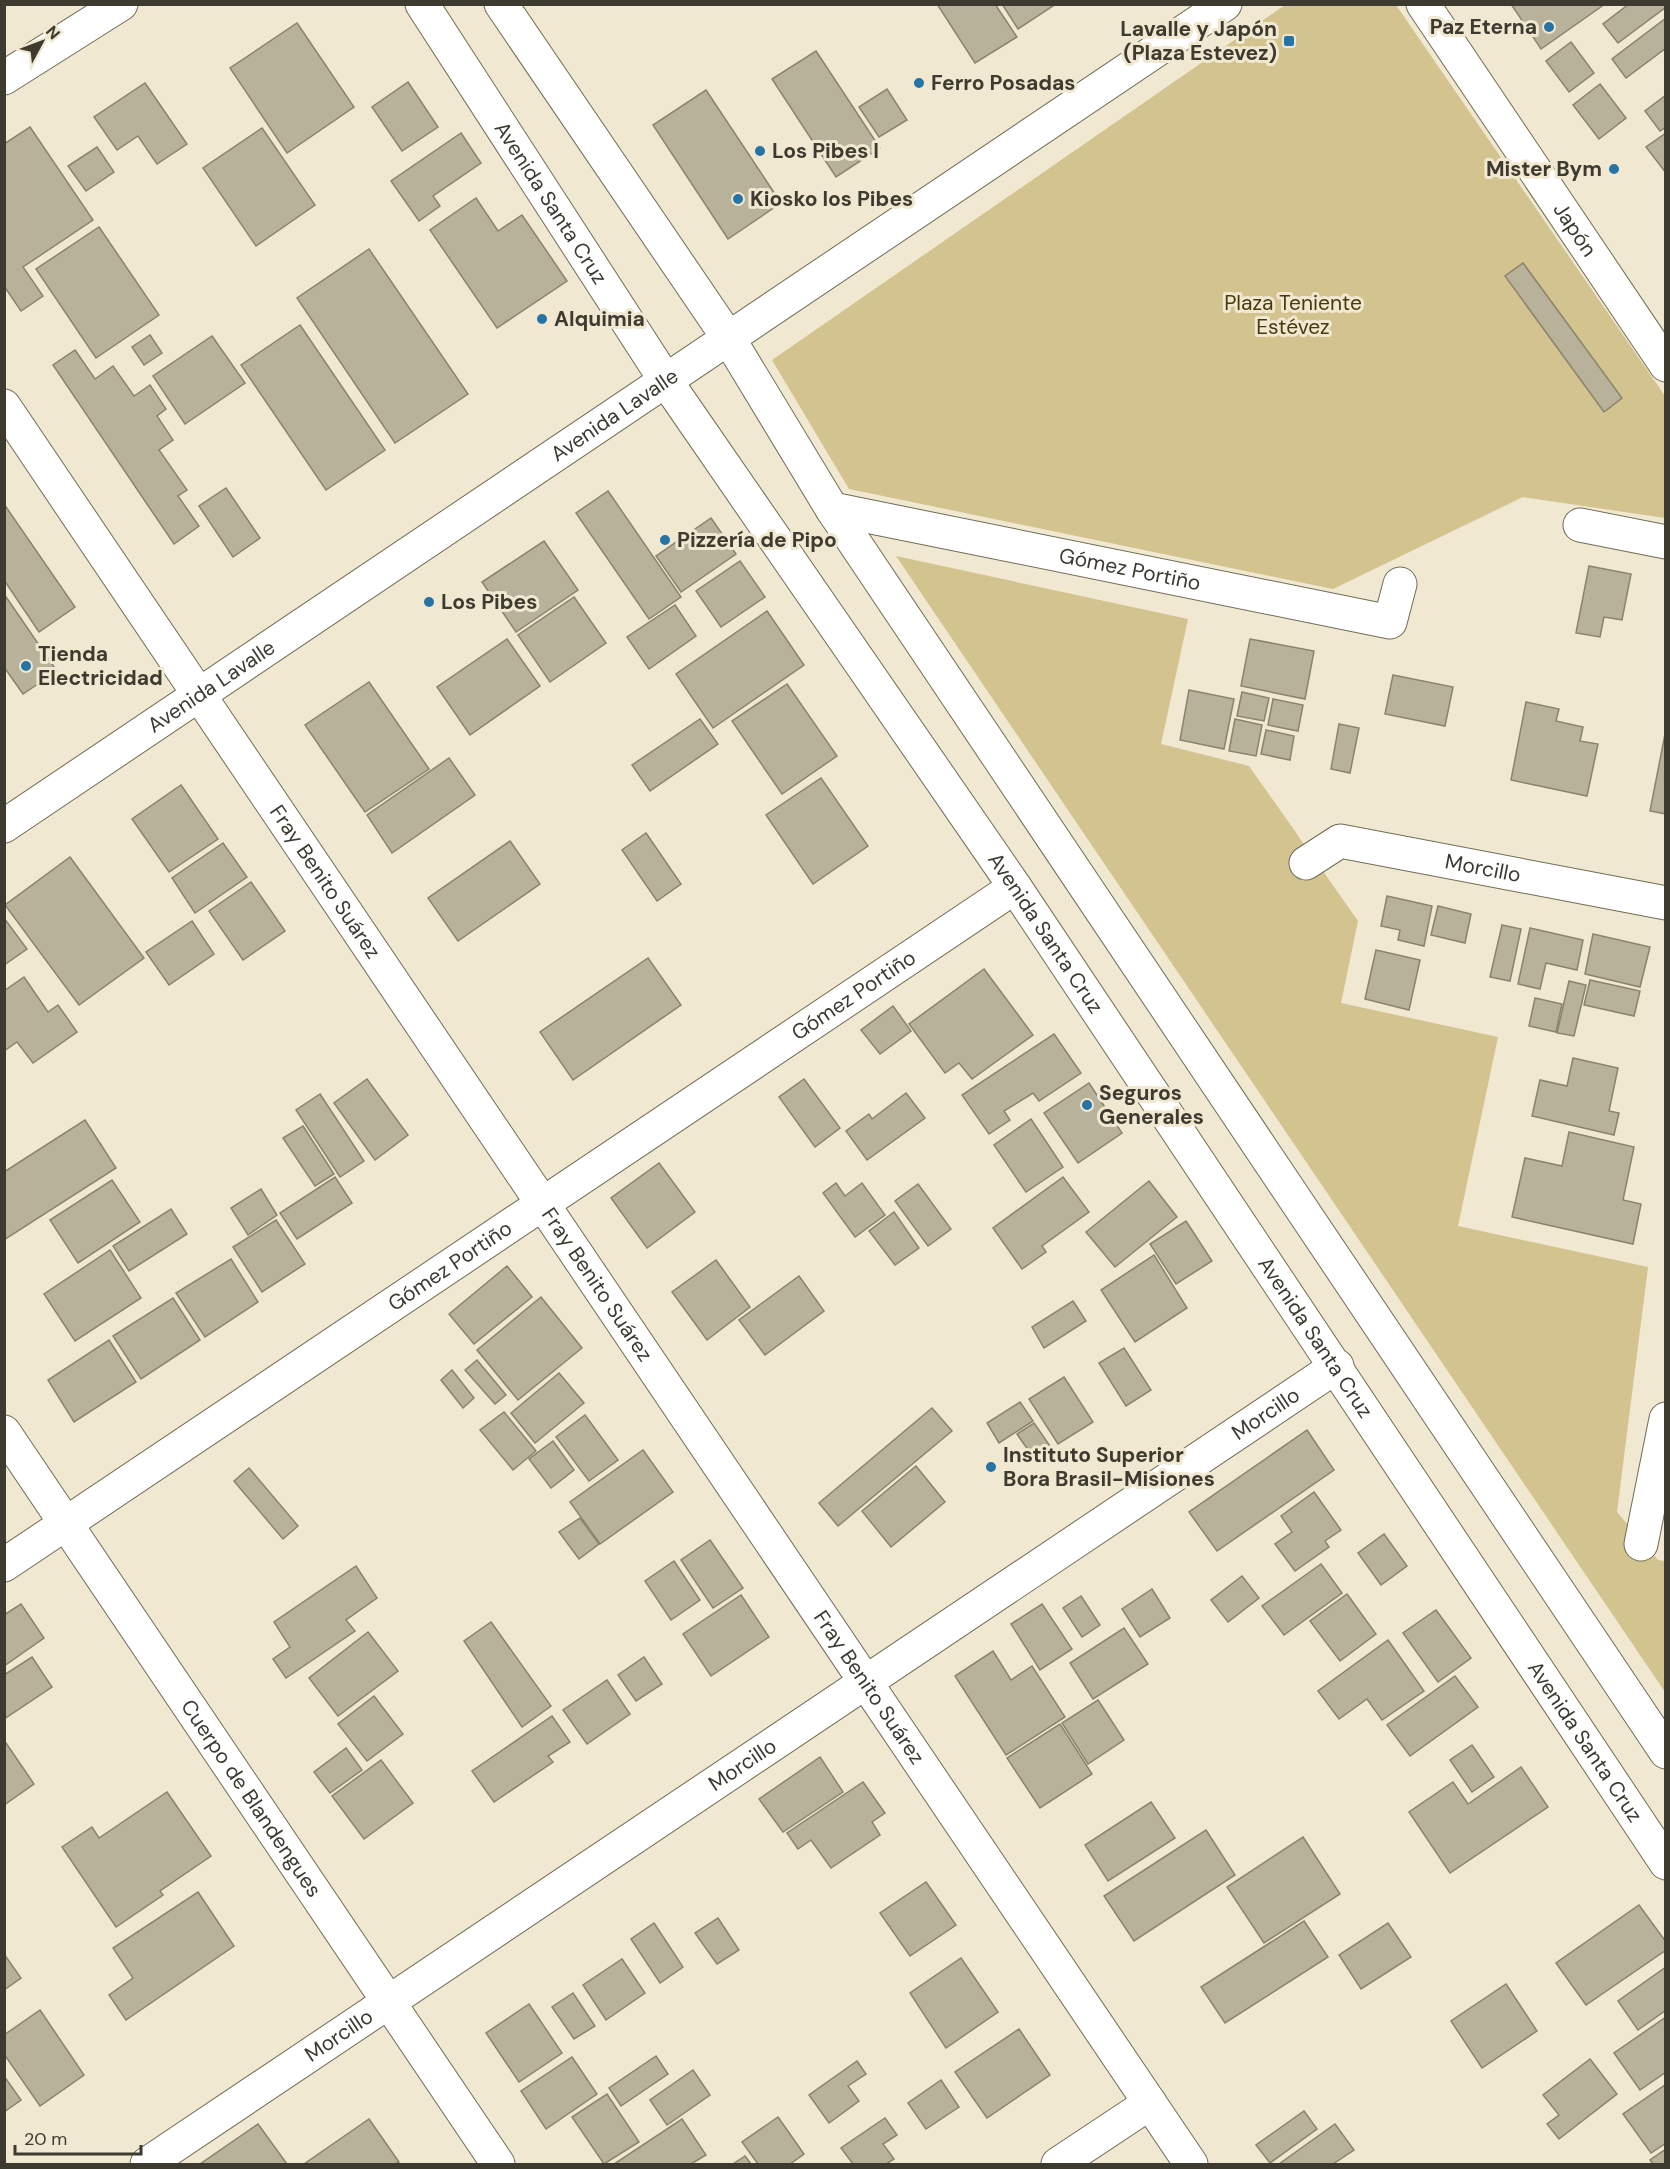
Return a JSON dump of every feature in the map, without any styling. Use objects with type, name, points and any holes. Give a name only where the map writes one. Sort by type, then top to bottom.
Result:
[{"type":"street","points":[[4,78],[121,4]]},
{"type":"street","name":"Avenida Santa Cruz","points":[[422,4],[666,381],[1015,886],[1337,1365],[1665,1863]]},
{"type":"street","points":[[501,4],[729,339],[832,509],[1665,1752]]},
{"type":"street","name":"Japón","points":[[1423,4],[1665,365]]},
{"type":"street","name":"Avenida Lavalle","points":[[4,826],[729,339],[1209,9]]},
{"type":"street","name":"Fray Benito Suárez","points":[[4,406],[1191,2164]]},
{"type":"street","name":"Gómez Portiño","points":[[832,509],[1390,622],[1400,584]]},
{"type":"street","points":[[1580,525],[1665,542]]},
{"type":"street","name":"Morcillo","points":[[1306,863],[1340,841],[1665,903]]},
{"type":"street","name":"Gómez Portiño","points":[[4,1565],[1015,886]]},
{"type":"street","name":"Morcillo","points":[[147,2164],[1337,1365]]},
{"type":"street","points":[[1641,1544],[1665,1419]]},
{"type":"street","name":"Cuerpo de Blandengues","points":[[4,1432],[498,2164]]},
{"type":"street","points":[[1058,2164],[1150,2103]]},
{"type":"green space","name":"Plaza Teniente Estévez","points":[[1285,5],[1396,5],[1665,396],[1665,518],[1523,497],[1333,589],[849,489],[772,360]]},
{"type":"green space","points":[[896,556],[1188,619],[1161,744],[1249,766],[1358,921],[1341,1003],[1498,1037],[1458,1226],[1648,1267],[1617,1512],[1658,1560],[1665,1561],[1665,1692]]},
{"type":"building","points":[[937,4],[995,4],[1017,37],[975,63]]},
{"type":"building","points":[[1002,4],[1056,4],[1018,29]]},
{"type":"building","name":"Paz Eterna","points":[[1511,4],[1605,4],[1541,49]]},
{"type":"building","points":[[1629,4],[1666,4],[1666,7],[1618,43],[1603,24]]},
{"type":"building","points":[[1666,18],[1666,48],[1626,78],[1612,59]]},
{"type":"building","points":[[297,23],[354,107],[287,153],[230,68]]},
{"type":"building","points":[[1571,42],[1594,73],[1569,92],[1546,61]]},
{"type":"building","points":[[816,51],[880,148],[836,177],[772,79]]},
{"type":"building","points":[[408,82],[438,127],[402,151],[372,107]]},
{"type":"building","points":[[145,83],[187,144],[157,164],[138,136],[117,150],[94,117]]},
{"type":"building","points":[[1600,84],[1626,118],[1599,139],[1573,105]]},
{"type":"building","points":[[887,89],[907,120],[879,137],[859,107]]},
{"type":"building","points":[[706,90],[781,203],[728,239],[653,125]]},
{"type":"building","points":[[1666,95],[1666,127],[1660,131],[1645,111]]},
{"type":"building","points":[[30,127],[93,220],[23,267],[43,296],[21,311],[4,286],[4,144]]},
{"type":"building","points":[[262,128],[315,205],[256,246],[203,168]]},
{"type":"building","points":[[461,133],[481,163],[433,196],[440,206],[419,221],[391,181]]},
{"type":"building","points":[[1666,133],[1666,173],[1646,147]]},
{"type":"building","points":[[97,147],[114,172],[86,191],[68,166]]},
{"type":"building","points":[[476,198],[498,231],[522,215],[567,281],[497,328],[430,230]]},
{"type":"building","points":[[99,227],[159,315],[96,358],[36,269]]},
{"type":"building","points":[[369,249],[468,394],[395,443],[297,298]]},
{"type":"building","points":[[1523,263],[1622,398],[1604,412],[1505,276]]},
{"type":"building","points":[[300,325],[385,450],[326,490],[241,365]]},
{"type":"building","points":[[150,335],[162,353],[144,365],[132,347]]},
{"type":"building","points":[[212,336],[245,383],[185,424],[153,376]]},
{"type":"building","points":[[75,350],[95,379],[113,366],[134,396],[150,385],[166,409],[157,416],[173,440],[159,450],[187,490],[178,496],[199,526],[174,544],[53,365]]},
{"type":"building","points":[[226,488],[260,538],[233,557],[199,506]]},
{"type":"building","points":[[608,491],[681,597],[649,619],[576,513]]},
{"type":"building","points":[[4,504],[75,607],[39,632],[4,580]]},
{"type":"building","points":[[711,518],[736,554],[681,592],[656,556]]},
{"type":"building","points":[[544,541],[578,590],[516,632],[482,582]]},
{"type":"building","points":[[740,561],[765,597],[721,627],[696,591]]},
{"type":"building","points":[[1589,566],[1631,574],[1622,620],[1604,617],[1600,637],[1576,633]]},
{"type":"building","points":[[4,594],[57,671],[23,694],[4,667]]},
{"type":"building","points":[[574,597],[606,643],[550,682],[518,635]]},
{"type":"building","points":[[675,605],[696,636],[649,669],[627,637]]},
{"type":"building","points":[[767,611],[804,665],[713,728],[676,674]]},
{"type":"building","points":[[507,639],[540,686],[470,735],[437,687]]},
{"type":"building","points":[[1250,639],[1314,651],[1305,699],[1241,686]]},
{"type":"building","points":[[1393,675],[1453,687],[1445,726],[1385,714]]},
{"type":"building","points":[[369,682],[429,769],[365,812],[305,725]]},
{"type":"building","points":[[787,684],[837,756],[782,794],[732,721]]},
{"type":"building","points":[[1189,690],[1234,699],[1224,749],[1180,740]]},
{"type":"building","points":[[1242,692],[1269,698],[1264,721],[1237,716]]},
{"type":"building","points":[[1273,699],[1303,705],[1298,731],[1268,725]]},
{"type":"building","points":[[1526,702],[1559,709],[1556,721],[1583,727],[1580,741],[1598,744],[1587,796],[1511,780]]},
{"type":"building","points":[[700,719],[718,744],[650,791],[632,765]]},
{"type":"building","points":[[1235,719],[1262,725],[1256,756],[1229,751]]},
{"type":"building","points":[[1339,724],[1359,728],[1350,773],[1331,769]]},
{"type":"building","points":[[1666,729],[1666,814],[1650,811]]},
{"type":"building","points":[[1266,730],[1294,736],[1290,760],[1261,754]]},
{"type":"building","points":[[449,758],[475,795],[392,853],[367,815]]},
{"type":"building","points":[[821,778],[868,846],[813,884],[766,815]]},
{"type":"building","points":[[181,785],[218,839],[169,872],[132,819]]},
{"type":"building","points":[[646,833],[681,884],[657,901],[622,850]]},
{"type":"building","points":[[510,841],[540,884],[458,941],[428,898]]},
{"type":"building","points":[[223,843],[247,877],[195,913],[172,878]]},
{"type":"building","points":[[70,857],[144,958],[79,1005],[5,905]]},
{"type":"building","points":[[251,882],[285,931],[243,960],[209,911]]},
{"type":"building","points":[[1387,896],[1432,906],[1424,946],[1398,940],[1400,930],[1381,926]]},
{"type":"building","points":[[1438,906],[1471,914],[1465,943],[1431,935]]},
{"type":"building","points":[[4,918],[27,949],[4,965]]},
{"type":"building","points":[[192,921],[214,954],[169,985],[146,952]]},
{"type":"building","points":[[1502,925],[1521,929],[1510,981],[1490,977]]},
{"type":"building","points":[[1530,928],[1583,940],[1577,970],[1546,963],[1540,989],[1518,984]]},
{"type":"building","points":[[1593,934],[1650,947],[1640,987],[1585,974]]},
{"type":"building","points":[[1376,950],[1420,960],[1409,1010],[1365,999]]},
{"type":"building","points":[[648,958],[681,1005],[573,1080],[540,1032]]},
{"type":"building","points":[[984,969],[1033,1035],[972,1079],[959,1063],[945,1073],[909,1024]]},
{"type":"building","points":[[24,977],[48,1012],[58,1005],[77,1032],[33,1063],[17,1042],[4,1051],[4,991]]},
{"type":"building","points":[[1590,980],[1640,991],[1634,1016],[1584,1005]]},
{"type":"building","points":[[1569,981],[1586,985],[1574,1036],[1557,1033]]},
{"type":"building","points":[[1535,998],[1562,1004],[1556,1032],[1529,1026]]},
{"type":"building","points":[[893,1006],[911,1031],[880,1054],[861,1030]]},
{"type":"building","points":[[1054,1034],[1081,1073],[1039,1101],[1033,1093],[1004,1111],[1010,1120],[989,1134],[962,1095]]},
{"type":"building","points":[[1573,1058],[1618,1068],[1609,1111],[1619,1113],[1614,1135],[1532,1116],[1540,1080],[1567,1086]]},
{"type":"building","points":[[367,1079],[408,1135],[375,1160],[334,1103]]},
{"type":"building","points":[[804,1079],[840,1128],[815,1147],[779,1097]]},
{"type":"building","points":[[1089,1083],[1122,1133],[1078,1163],[1044,1113]]},
{"type":"building","points":[[906,1093],[925,1118],[867,1160],[846,1131],[869,1114],[872,1119]]},
{"type":"building","points":[[320,1094],[364,1161],[340,1177],[296,1110]]},
{"type":"building","points":[[1031,1119],[1063,1167],[1026,1192],[994,1145]]},
{"type":"building","points":[[85,1120],[116,1168],[4,1240],[4,1172]]},
{"type":"building","points":[[303,1126],[334,1174],[315,1186],[283,1138]]},
{"type":"building","points":[[1569,1132],[1634,1147],[1623,1200],[1641,1204],[1633,1244],[1512,1217],[1525,1158],[1562,1166]]},
{"type":"building","points":[[659,1163],[695,1212],[647,1248],[611,1198]]},
{"type":"building","points":[[335,1177],[352,1203],[297,1239],[280,1213]]},
{"type":"building","points":[[1063,1177],[1089,1212],[1042,1246],[1046,1252],[1022,1269],[993,1228]]},
{"type":"building","points":[[112,1180],[140,1222],[78,1263],[50,1220]]},
{"type":"building","points":[[1149,1181],[1177,1217],[1115,1267],[1086,1232]]},
{"type":"building","points":[[836,1183],[845,1196],[862,1183],[885,1215],[855,1237],[823,1193]]},
{"type":"building","points":[[918,1184],[951,1229],[928,1246],[895,1201]]},
{"type":"building","points":[[261,1189],[277,1215],[248,1235],[231,1208]]},
{"type":"building","points":[[171,1209],[187,1234],[129,1271],[113,1246]]},
{"type":"building","points":[[894,1212],[919,1248],[895,1265],[869,1231]]},
{"type":"building","points":[[276,1220],[305,1264],[262,1292],[233,1247]]},
{"type":"building","points":[[1186,1221],[1212,1261],[1176,1284],[1150,1244]]},
{"type":"building","points":[[110,1250],[141,1298],[75,1341],[44,1294]]},
{"type":"building","points":[[1154,1255],[1187,1308],[1135,1342],[1101,1290]]},
{"type":"building","points":[[231,1259],[258,1302],[205,1337],[176,1293]]},
{"type":"building","points":[[716,1260],[750,1307],[707,1340],[672,1292]]},
{"type":"building","points":[[507,1266],[532,1297],[474,1344],[449,1314]]},
{"type":"building","points":[[799,1276],[824,1311],[765,1355],[739,1320]]},
{"type":"building","points":[[541,1297],[582,1348],[518,1400],[477,1350]]},
{"type":"building","points":[[173,1298],[200,1340],[141,1379],[113,1336]]},
{"type":"building","points":[[1073,1301],[1086,1321],[1044,1348],[1032,1327]]},
{"type":"building","points":[[109,1340],[136,1382],[74,1422],[48,1380]]},
{"type":"building","points":[[1124,1348],[1151,1390],[1126,1406],[1099,1363]]},
{"type":"building","points":[[477,1360],[506,1395],[495,1404],[465,1370]]},
{"type":"building","points":[[452,1370],[474,1398],[463,1408],[441,1380]]},
{"type":"building","points":[[559,1373],[584,1403],[535,1443],[511,1413]]},
{"type":"building","points":[[1064,1377],[1093,1422],[1058,1444],[1029,1399]]},
{"type":"building","points":[[1020,1402],[1033,1421],[999,1443],[987,1423]]},
{"type":"building","points":[[932,1408],[952,1431],[838,1526],[819,1503]]},
{"type":"building","points":[[504,1412],[536,1451],[513,1470],[480,1430]]},
{"type":"building","points":[[585,1415],[618,1460],[589,1481],[556,1437]]},
{"type":"building","points":[[1034,1423],[1050,1446],[1033,1457],[1017,1434]]},
{"type":"building","points":[[1307,1430],[1334,1470],[1217,1551],[1189,1512]]},
{"type":"building","points":[[553,1441],[574,1470],[551,1488],[529,1459]]},
{"type":"building","points":[[643,1450],[673,1492],[600,1544],[570,1502]]},
{"type":"building","points":[[916,1466],[945,1502],[891,1547],[862,1511]]},
{"type":"building","points":[[249,1468],[298,1526],[283,1539],[234,1481]]},
{"type":"building","points":[[1314,1492],[1341,1530],[1325,1541],[1329,1547],[1295,1571],[1275,1544],[1292,1532],[1281,1516]]},
{"type":"building","points":[[580,1518],[599,1544],[579,1559],[559,1532]]},
{"type":"building","points":[[1384,1534],[1407,1566],[1381,1585],[1358,1553]]},
{"type":"building","points":[[710,1540],[743,1588],[713,1608],[681,1560]]},
{"type":"building","points":[[674,1561],[700,1600],[671,1620],[645,1581]]},
{"type":"building","points":[[1321,1564],[1342,1593],[1284,1635],[1262,1606]]},
{"type":"building","points":[[356,1566],[377,1598],[346,1620],[355,1631],[286,1678],[273,1659],[290,1647],[274,1622]]},
{"type":"building","points":[[1242,1576],[1259,1598],[1228,1622],[1211,1600]]},
{"type":"building","points":[[1152,1589],[1170,1618],[1140,1637],[1122,1609]]},
{"type":"building","points":[[1347,1594],[1376,1634],[1340,1661],[1310,1621]]},
{"type":"building","points":[[741,1595],[769,1637],[711,1676],[683,1634]]},
{"type":"building","points":[[1081,1596],[1100,1625],[1082,1637],[1063,1608]]},
{"type":"building","points":[[21,1604],[44,1638],[4,1666],[4,1615]]},
{"type":"building","points":[[1042,1604],[1072,1649],[1040,1670],[1011,1624]]},
{"type":"building","points":[[1436,1610],[1471,1658],[1438,1682],[1403,1633]]},
{"type":"building","points":[[491,1622],[551,1706],[522,1727],[464,1641]]},
{"type":"building","points":[[1124,1628],[1148,1664],[1093,1699],[1070,1663]]},
{"type":"building","points":[[368,1632],[398,1671],[338,1716],[309,1678]]},
{"type":"building","points":[[1388,1640],[1424,1691],[1382,1720],[1367,1699],[1339,1719],[1318,1691]]},
{"type":"building","points":[[993,1651],[1011,1680],[1032,1666],[1065,1717],[1006,1755],[955,1676]]},
{"type":"building","points":[[32,1657],[52,1687],[4,1719],[4,1675]]},
{"type":"building","points":[[644,1657],[662,1684],[636,1701],[618,1675]]},
{"type":"building","points":[[1455,1676],[1478,1707],[1410,1756],[1387,1725]]},
{"type":"building","points":[[607,1680],[630,1714],[587,1744],[563,1710]]},
{"type":"building","points":[[374,1696],[403,1734],[367,1761],[338,1724]]},
{"type":"building","points":[[1098,1700],[1124,1740],[1088,1764],[1062,1723]]},
{"type":"building","points":[[552,1716],[570,1742],[548,1756],[553,1762],[494,1802],[472,1771]]},
{"type":"building","points":[[1060,1724],[1092,1774],[1040,1808],[1007,1758]]},
{"type":"building","points":[[6,1743],[34,1784],[4,1805],[4,1744]]},
{"type":"building","points":[[1472,1745],[1494,1777],[1472,1792],[1450,1760]]},
{"type":"building","points":[[346,1748],[362,1770],[330,1793],[314,1772]]},
{"type":"building","points":[[820,1757],[843,1792],[783,1832],[759,1799]]},
{"type":"building","points":[[381,1760],[413,1803],[364,1839],[332,1796]]},
{"type":"building","points":[[1521,1767],[1548,1807],[1450,1873],[1409,1812],[1453,1782],[1468,1804]]},
{"type":"building","points":[[863,1782],[885,1813],[872,1822],[880,1835],[831,1868],[811,1840],[798,1849],[787,1833]]},
{"type":"building","points":[[167,1792],[211,1856],[160,1891],[163,1895],[116,1927],[62,1847],[92,1827],[99,1838]]},
{"type":"building","points":[[1151,1802],[1175,1838],[1108,1881],[1085,1845]]},
{"type":"building","points":[[1206,1830],[1235,1875],[1134,1941],[1104,1896]]},
{"type":"building","points":[[1303,1837],[1340,1894],[1264,1943],[1227,1887]]},
{"type":"building","points":[[926,1882],[956,1925],[910,1956],[880,1913]]},
{"type":"building","points":[[198,1892],[234,1946],[126,2020],[109,1995],[133,1978],[113,1948]]},
{"type":"building","points":[[1639,1905],[1666,1942],[1666,1950],[1586,2005],[1556,1963]]},
{"type":"building","points":[[718,1918],[739,1950],[717,1964],[695,1933]]},
{"type":"building","points":[[1304,1921],[1328,1957],[1225,2023],[1201,1987]]},
{"type":"building","points":[[654,1923],[683,1967],[660,1983],[631,1939]]},
{"type":"building","points":[[1388,1923],[1411,1957],[1361,1989],[1339,1955]]},
{"type":"building","points":[[4,1954],[21,1978],[4,1990]]},
{"type":"building","points":[[961,1958],[998,2012],[946,2048],[910,1993]]},
{"type":"building","points":[[622,1959],[645,1993],[606,2020],[583,1985]]},
{"type":"building","points":[[1666,1967],[1666,2010],[1638,2030],[1618,2001]]},
{"type":"building","points":[[1506,1984],[1537,2031],[1482,2068],[1451,2021]]},
{"type":"building","points":[[573,1993],[595,2026],[574,2039],[552,2007]]},
{"type":"building","points":[[529,2004],[562,2053],[519,2082],[486,2033]]},
{"type":"building","points":[[40,2010],[84,2075],[40,2106],[4,2054],[4,2035]]},
{"type":"building","points":[[1666,2017],[1666,2072],[1640,2090],[1614,2053]]},
{"type":"building","points":[[1019,2029],[1050,2075],[987,2118],[955,2072]]},
{"type":"building","points":[[656,2056],[668,2074],[621,2106],[609,2088]]},
{"type":"building","points":[[572,2057],[597,2094],[546,2129],[521,2091]]},
{"type":"building","points":[[1590,2059],[1617,2094],[1559,2139],[1547,2124],[1559,2115],[1543,2095]]},
{"type":"building","points":[[857,2061],[866,2074],[848,2086],[859,2101],[829,2123],[809,2095]]},
{"type":"building","points":[[693,2070],[710,2095],[667,2125],[650,2100]]},
{"type":"building","points":[[4,2076],[21,2100],[4,2112]]},
{"type":"building","points":[[941,2080],[959,2107],[926,2129],[908,2103]]},
{"type":"building","points":[[1665,2085],[1666,2143],[1651,2153],[1623,2114]]},
{"type":"building","points":[[607,2094],[639,2142],[604,2164],[572,2117]]},
{"type":"building","points":[[1304,2111],[1317,2129],[1270,2163],[1256,2145]]},
{"type":"building","points":[[778,2117],[804,2154],[790,2164],[758,2164],[742,2142]]},
{"type":"building","points":[[885,2118],[897,2135],[883,2144],[894,2159],[886,2164],[853,2164],[841,2148]]},
{"type":"building","points":[[369,2119],[399,2162],[395,2164],[304,2164]]},
{"type":"building","points":[[682,2119],[706,2155],[691,2164],[614,2164]]},
{"type":"building","points":[[258,2124],[287,2164],[200,2164]]},
{"type":"building","points":[[1335,2124],[1354,2150],[1333,2164],[1279,2164]]},
{"type":"building","points":[[1666,2149],[1666,2164],[1653,2164],[1650,2160]]},
{"type":"building","points":[[745,2156],[751,2164],[733,2164]]},
{"type":"place","name":"Paz Eterna","points":[[1549,27]]},
{"type":"place","name":"Lavalle y Japón (Plaza Estevez)","points":[[1289,41]]},
{"type":"place","name":"Ferro Posadas","points":[[919,83]]},
{"type":"place","name":"Los Pibes I","points":[[760,151]]},
{"type":"place","name":"Mister Bym","points":[[1614,169]]},
{"type":"place","name":"Kiosko los Pibes","points":[[738,199]]},
{"type":"place","name":"Alquimia","points":[[542,319]]},
{"type":"place","name":"Pizzería de Pipo","points":[[665,540]]},
{"type":"place","name":"Los Pibes","points":[[429,602]]},
{"type":"place","name":"Tienda Electricidad","points":[[26,666]]},
{"type":"place","name":"Seguros Generales","points":[[1087,1105]]},
{"type":"place","name":"Instituto Superior Bora Brasil-Misiones","points":[[991,1467]]}]
